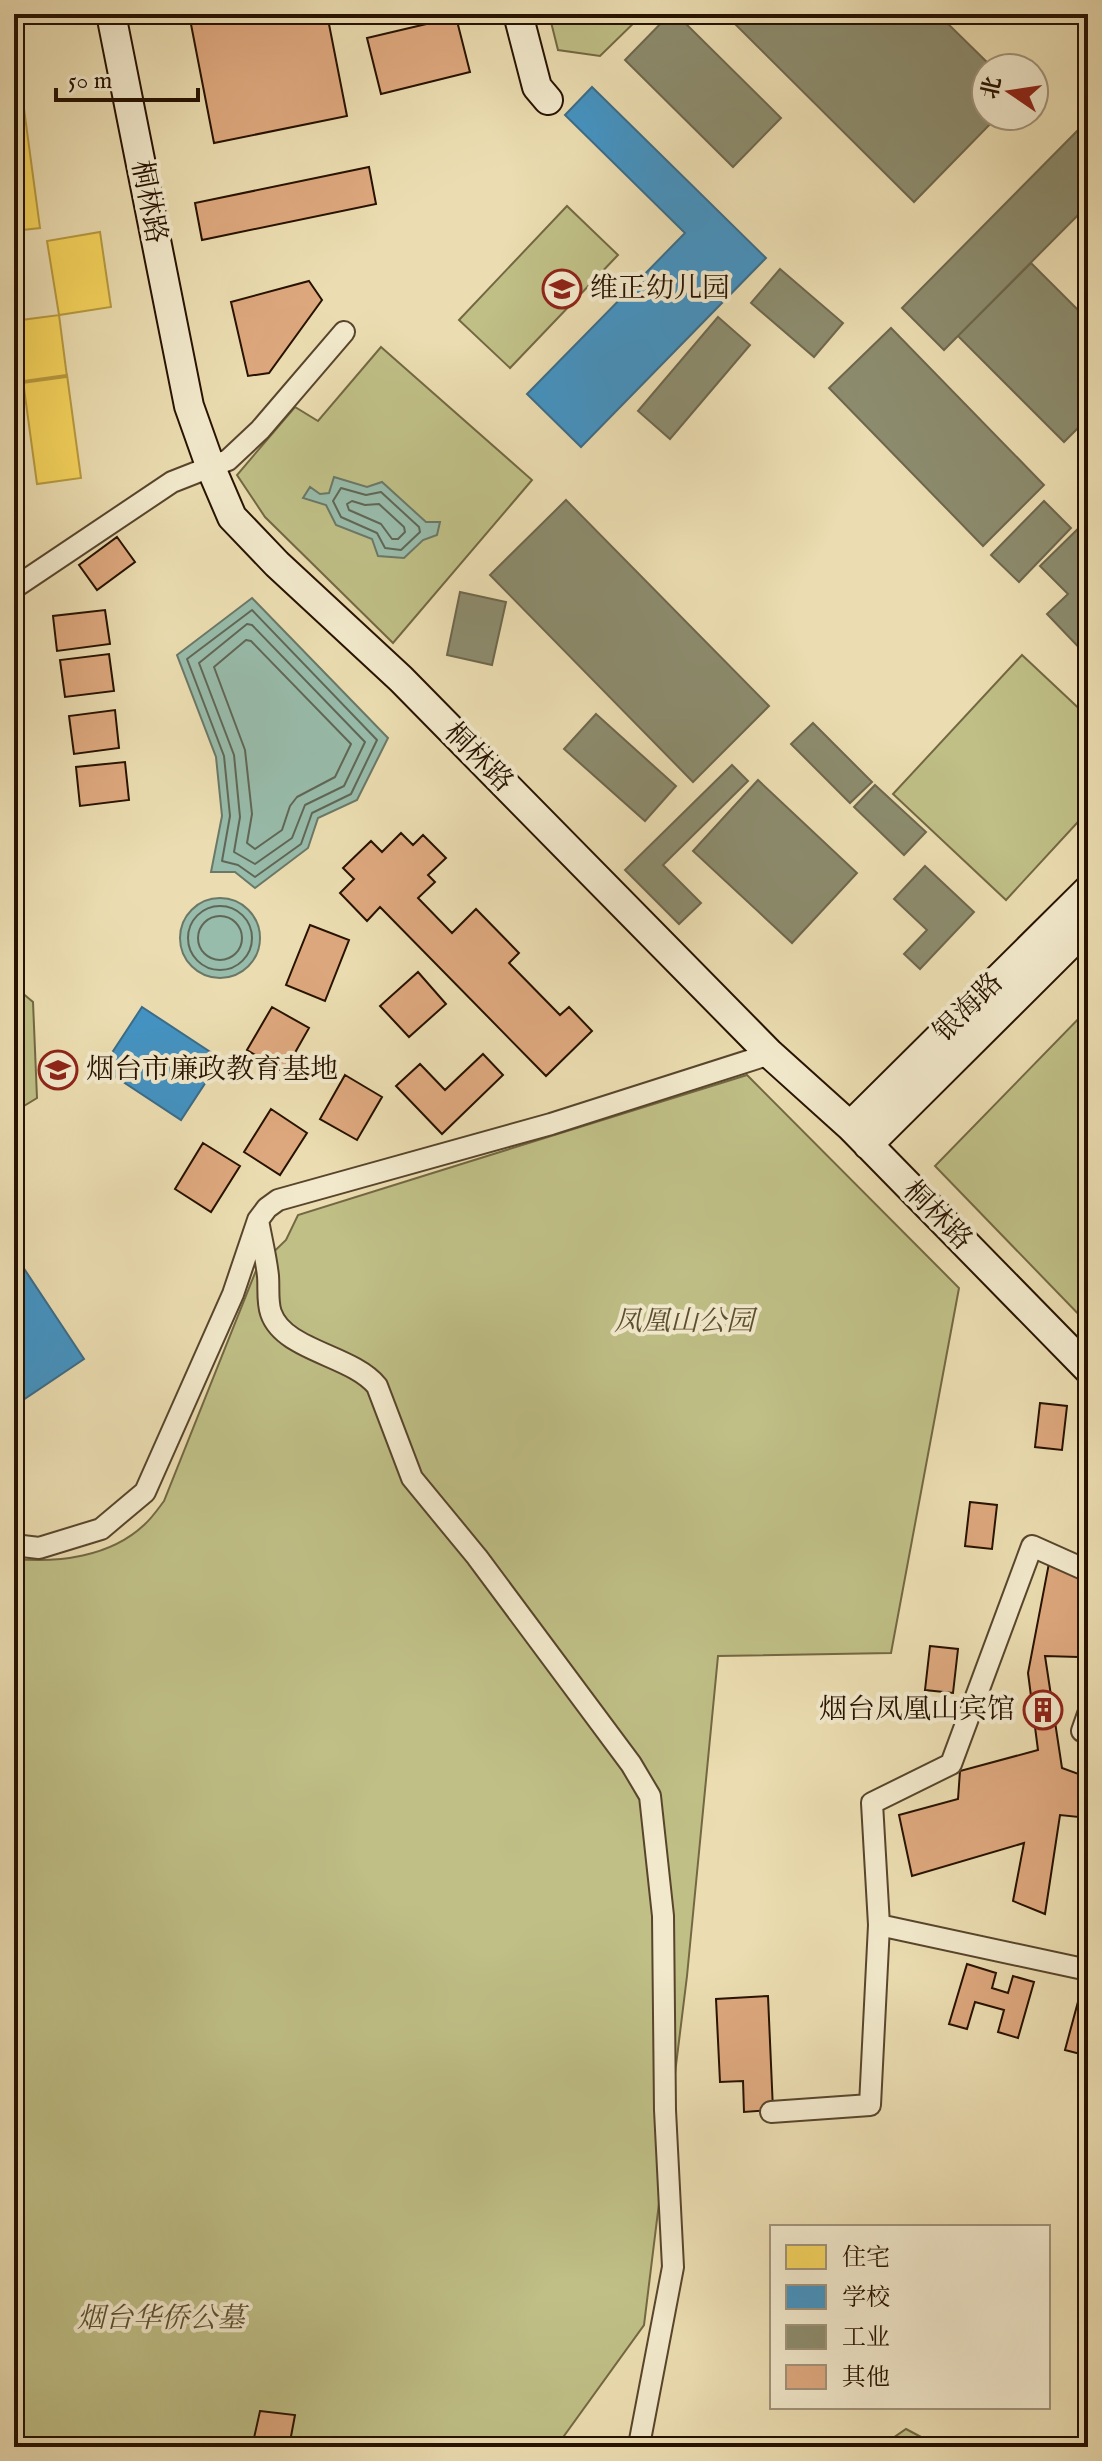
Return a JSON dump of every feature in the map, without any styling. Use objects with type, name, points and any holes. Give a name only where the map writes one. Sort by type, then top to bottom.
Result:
[{"type":"street","name":"桐林路","points":[[111,14],[189,406],[232,517],[401,679],[770,1054],[859,1136],[1088,1369]]},
{"type":"street","points":[[518,14],[537,87],[548,100]]},
{"type":"street","points":[[14,588],[172,482],[228,460],[260,430],[344,332]]},
{"type":"street","name":"银海路","points":[[859,1136],[1088,890]]},
{"type":"street","name":"银海路","points":[[859,1136],[1088,926]]},
{"type":"street","points":[[14,1545],[39,1548],[101,1529],[145,1492],[233,1294],[258,1220],[278,1200],[551,1124],[770,1054]]},
{"type":"street","points":[[258,1220],[270,1312],[277,1326],[289,1337],[368,1375],[377,1386],[412,1478],[477,1557],[631,1764],[650,1796],[663,1916],[665,2110],[673,2267],[640,2440]]},
{"type":"street","points":[[771,2112],[870,2105],[879,1925],[872,1803],[951,1764],[1032,1546],[1088,1571]]},
{"type":"street","points":[[1088,1714],[1082,1731],[1088,1733]]},
{"type":"street","points":[[879,1925],[1088,1970]]},
{"type":"green space","points":[[549,14],[643,14],[600,56],[558,50]]},
{"type":"green space","points":[[567,206],[618,255],[510,368],[459,320]]},
{"type":"green space","points":[[381,347],[532,480],[393,643],[265,517],[237,475],[295,407],[318,421]]},
{"type":"green space","points":[[1022,655],[1088,717],[1088,811],[1006,900],[893,794]]},
{"type":"green space","points":[[14,986],[33,1002],[37,1098],[14,1112]]},
{"type":"green space","points":[[1088,1009],[1088,1324],[935,1166]]},
{"type":"green space","points":[[747,1075],[959,1288],[891,1653],[718,1656],[687,1976],[644,2325],[556,2447],[14,2447],[14,1559],[48,1560],[100,1551],[130,1536],[152,1516],[164,1501],[257,1268],[286,1240],[298,1215]]},
{"type":"green space","points":[[906,2429],[940,2447],[880,2447]]},
{"type":"water","points":[[334,477],[367,487],[382,482],[426,522],[440,522],[437,535],[423,540],[404,558],[378,556],[372,539],[336,525],[326,505],[303,498],[310,487],[320,494],[329,493]]},
{"type":"water","points":[[252,598],[388,738],[357,800],[318,818],[308,848],[255,888],[235,872],[211,872],[222,816],[216,757],[177,655]]},
{"type":"water","points":[[212,898],[228,898],[249,909],[260,930],[260,946],[249,967],[228,978],[212,978],[198,972],[186,960],[180,946],[180,930],[186,916],[198,904]]},
{"type":"building: 住宅","points":[[20,79],[40,228],[14,231],[14,80]]},
{"type":"building: 住宅","points":[[100,232],[111,307],[59,315],[47,241]]},
{"type":"building: 住宅","points":[[59,315],[67,377],[14,384],[14,321]]},
{"type":"building: 住宅","points":[[67,375],[81,478],[37,484],[23,381]]},
{"type":"building: 学校","points":[[592,87],[766,258],[581,447],[527,394],[685,233],[565,115]]},
{"type":"building: 学校","points":[[142,1007],[221,1059],[181,1120],[102,1068]]},
{"type":"building: 学校","points":[[14,1256],[84,1359],[14,1406]]},
{"type":"building: 工业","points":[[670,14],[676,14],[781,118],[733,167],[625,60]]},
{"type":"building: 工业","points":[[725,14],[938,14],[977,52],[970,52],[970,132],[982,132],[914,202]]},
{"type":"building: 工业","points":[[1087,121],[1088,205],[944,350],[902,308]]},
{"type":"building: 工业","points":[[1031,263],[1088,320],[1088,418],[1064,442],[958,336]]},
{"type":"building: 工业","points":[[780,269],[843,323],[814,357],[751,303]]},
{"type":"building: 工业","points":[[718,317],[750,345],[670,439],[638,411]]},
{"type":"building: 工业","points":[[891,328],[1044,485],[983,546],[829,388]]},
{"type":"building: 工业","points":[[566,500],[769,706],[693,782],[490,575]]},
{"type":"building: 工业","points":[[1044,501],[1071,528],[1019,582],[991,555]]},
{"type":"building: 工业","points":[[1088,519],[1088,657],[1047,614],[1068,594],[1040,566]]},
{"type":"building: 工业","points":[[460,592],[506,602],[492,665],[447,655]]},
{"type":"building: 工业","points":[[596,714],[676,786],[645,821],[564,749]]},
{"type":"building: 工业","points":[[813,723],[872,782],[850,803],[791,744]]},
{"type":"building: 工业","points":[[732,765],[748,781],[663,865],[701,903],[679,924],[625,870]]},
{"type":"building: 工业","points":[[758,780],[857,873],[792,943],[693,851]]},
{"type":"building: 工业","points":[[875,785],[926,832],[904,855],[854,807]]},
{"type":"building: 工业","points":[[925,866],[974,912],[920,969],[904,954],[927,930],[894,899]]},
{"type":"building: 其他","points":[[189,14],[327,14],[347,116],[214,143]]},
{"type":"building: 其他","points":[[456,17],[470,72],[381,94],[367,38]]},
{"type":"building: 其他","points":[[369,167],[376,204],[202,240],[195,203]]},
{"type":"building: 其他","points":[[309,281],[322,300],[269,373],[248,376],[231,302]]},
{"type":"building: 其他","points":[[117,537],[135,562],[97,590],[79,565]]},
{"type":"building: 其他","points":[[105,610],[110,644],[57,651],[53,616]]},
{"type":"building: 其他","points":[[109,654],[114,691],[65,697],[60,660]]},
{"type":"building: 其他","points":[[115,710],[119,748],[74,754],[69,716]]},
{"type":"building: 其他","points":[[125,762],[129,800],[80,806],[76,767]]},
{"type":"building: 其他","points":[[401,833],[413,845],[423,835],[446,858],[428,875],[435,882],[418,898],[452,933],[476,909],[519,953],[509,963],[560,1015],[569,1007],[592,1031],[546,1076],[380,907],[367,921],[340,893],[354,879],[343,868],[371,841],[382,852]]},
{"type":"building: 其他","points":[[310,925],[349,940],[325,1001],[286,985]]},
{"type":"building: 其他","points":[[418,972],[446,1004],[409,1037],[380,1006]]},
{"type":"building: 其他","points":[[272,1007],[309,1028],[284,1072],[247,1050]]},
{"type":"building: 其他","points":[[483,1054],[503,1075],[442,1134],[396,1086],[420,1064],[445,1090]]},
{"type":"building: 其他","points":[[345,1075],[382,1097],[357,1140],[320,1119]]},
{"type":"building: 其他","points":[[271,1109],[307,1133],[280,1175],[244,1152]]},
{"type":"building: 其他","points":[[203,1143],[240,1166],[211,1212],[175,1189]]},
{"type":"building: 其他","points":[[1040,1403],[1067,1406],[1062,1450],[1035,1447]]},
{"type":"building: 其他","points":[[970,1502],[997,1505],[992,1549],[965,1546]]},
{"type":"building: 其他","name":"烟台凤凰山宾馆","points":[[1049,1563],[1088,1578],[1078,1657],[1045,1656],[1062,1768],[1081,1775],[1088,1748],[1088,1818],[1060,1815],[1045,1914],[1013,1901],[1024,1843],[912,1876],[899,1815],[958,1799],[960,1771],[1038,1750],[1028,1673]]},
{"type":"building: 其他","points":[[930,1646],[958,1649],[953,1693],[925,1690]]},
{"type":"building: 其他","points":[[967,1964],[996,1973],[992,1988],[1008,1993],[1013,1976],[1034,1982],[1018,2038],[998,2032],[1004,2010],[975,2002],[967,2029],[949,2024]]},
{"type":"building: 其他","points":[[1082,1987],[1088,1988],[1088,2056],[1065,2050]]},
{"type":"building: 其他","points":[[768,1996],[773,2110],[744,2112],[743,2081],[720,2082],[716,1999]]},
{"type":"building: 其他","points":[[260,2411],[295,2415],[289,2447],[252,2447]]},
{"type":"place","name":"维正幼儿园","points":[[562,289]]},
{"type":"place","name":"烟台市廉政教育基地","points":[[58,1070]]},
{"type":"place","name":"烟台凤凰山宾馆","points":[[1043,1710]]},
{"type":"park label","name":"凤凰山公园","points":[[684,1322]]},
{"type":"park label","name":"烟台华侨公墓","points":[[161,2319]]}]
